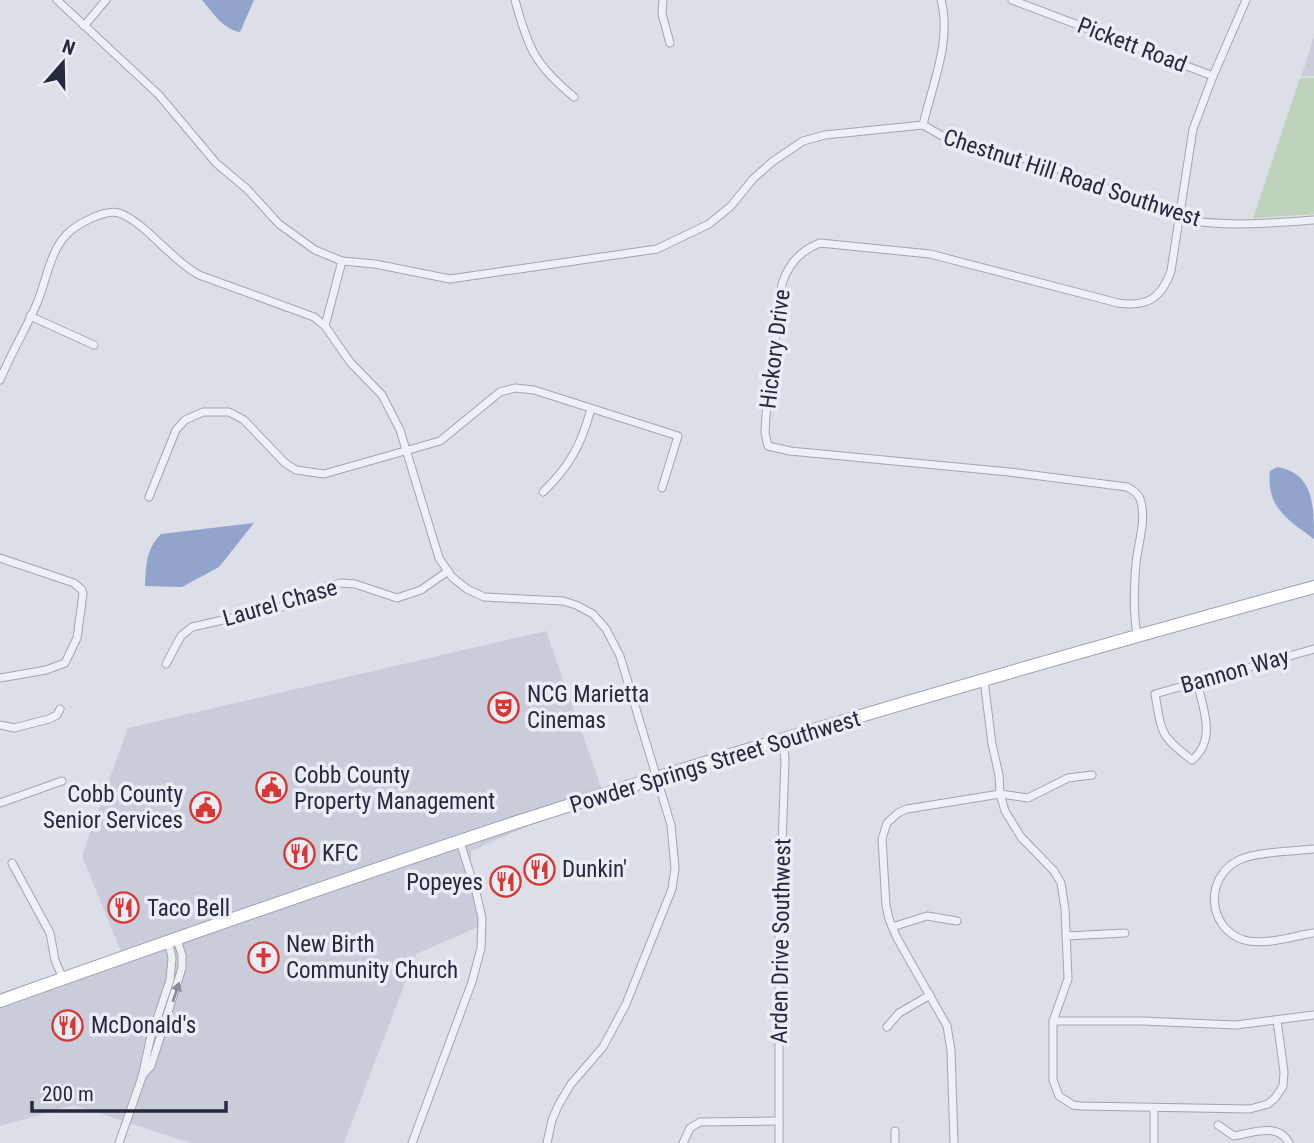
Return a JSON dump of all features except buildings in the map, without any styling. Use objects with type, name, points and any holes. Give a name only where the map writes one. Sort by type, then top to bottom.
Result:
[{"type":"main road","name":"Powder Springs Street Southwest","points":[[0,1001],[172,939],[460,842],[656,780],[1137,635],[1314,587]]},
{"type":"street","name":"Chestnut Hill Road Southwest","points":[[57,0],[159,95],[216,163],[247,189],[279,224],[315,250],[342,261],[375,264],[450,279],[657,249],[709,224],[772,162],[803,141],[825,135],[923,125],[951,141],[1046,164],[1179,218],[1206,223],[1314,220]]},
{"type":"street","points":[[84,26],[106,0]]},
{"type":"street","points":[[514,0],[526,38],[541,67],[574,97]]},
{"type":"street","points":[[663,0],[663,22],[670,43]]},
{"type":"street","points":[[923,125],[940,60],[943,10],[941,0]]},
{"type":"street","name":"Pickett Road","points":[[1012,0],[1213,76]]},
{"type":"street","name":"Hickory Drive","points":[[1137,635],[1136,564],[1142,522],[1141,500],[1135,491],[1127,487],[1009,472],[790,451],[768,446],[765,433],[782,284],[786,269],[804,252],[820,243],[930,254],[1118,303],[1140,304],[1155,297],[1168,282],[1171,271],[1189,147],[1199,110],[1246,0]]},
{"type":"street","points":[[0,380],[59,245],[67,233],[102,213],[117,212],[131,219],[183,266],[199,275],[314,317],[325,326],[350,362],[382,395],[396,420],[439,558],[467,589],[484,597],[563,601],[593,614],[606,629],[620,656],[673,836],[675,868],[672,889],[626,1004],[603,1047],[571,1084],[559,1104],[547,1143]]},
{"type":"street","points":[[325,326],[342,261]]},
{"type":"street","points":[[30,316],[94,345]]},
{"type":"street","points":[[149,497],[176,430],[186,419],[204,412],[229,412],[244,420],[285,464],[296,470],[324,474],[440,441],[486,401],[500,392],[514,388],[534,390],[678,436],[662,488]]},
{"type":"street","points":[[544,492],[563,473],[575,453],[583,437],[591,408]]},
{"type":"street","points":[[0,558],[74,583],[83,594],[77,638],[65,663],[46,670],[0,678]]},
{"type":"street","name":"Laurel Chase","points":[[166,664],[181,636],[192,627],[281,607],[325,587],[341,583],[355,584],[397,598],[421,590],[448,571]]},
{"type":"street","name":"Bannon Way","points":[[1197,682],[1206,721],[1206,741],[1201,752],[1192,760],[1162,732],[1155,694],[1197,682],[1314,649]]},
{"type":"street","points":[[984,680],[1000,794],[1005,811],[1015,828],[1059,878],[1064,899],[1067,984],[1053,1021],[1053,1080],[1054,1087],[1064,1100],[1082,1106],[1154,1109],[1250,1109],[1268,1104],[1283,1086],[1284,1072],[1277,1020]]},
{"type":"street","points":[[0,726],[8,729],[49,719],[57,715],[60,709]]},
{"type":"street","name":"Arden Drive Southwest","points":[[779,1143],[779,933],[785,760],[783,740]]},
{"type":"street","points":[[954,1143],[949,1037],[944,1017],[892,927],[886,905],[882,839],[887,822],[907,809],[1000,794],[1028,798],[1068,778],[1092,775]]},
{"type":"street","points":[[0,803],[62,781]]},
{"type":"street","points":[[412,1143],[472,982],[481,948],[482,918],[477,892],[460,842]]},
{"type":"street","points":[[1314,849],[1242,858],[1223,872],[1217,882],[1214,896],[1220,922],[1227,930],[1245,940],[1262,942],[1314,933]]},
{"type":"street","points":[[12,863],[50,933],[62,979]]},
{"type":"street","points":[[892,927],[927,916],[957,921]]},
{"type":"street","points":[[1066,936],[1125,933]]},
{"type":"street","points":[[119,1143],[142,1077],[149,1043],[170,980],[172,939]]},
{"type":"street","points":[[887,1027],[899,1013],[930,995]]},
{"type":"street","points":[[1053,1021],[1227,1025],[1314,1015]]},
{"type":"street","points":[[1154,1109],[1154,1143]]},
{"type":"street","points":[[683,1143],[690,1128],[700,1122],[779,1121]]},
{"type":"street","points":[[1218,1125],[1234,1136],[1273,1130],[1289,1143]]},
{"type":"street","points":[[895,1131],[895,1143]]},
{"type":"shaded area","points":[[1314,37],[1314,76],[1301,77]]},
{"type":"shaded area","points":[[546,631],[606,801],[542,820],[471,851],[471,866],[485,924],[416,954],[344,1143],[191,1143],[74,1105],[0,1126],[0,1006],[125,961],[82,856],[128,728]]},
{"type":"green space","points":[[1300,78],[1314,78],[1314,214],[1253,218]]},
{"type":"water","points":[[202,0],[254,0],[240,32],[224,24]]},
{"type":"water","points":[[1277,467],[1289,470],[1305,484],[1312,503],[1314,539],[1288,519],[1275,503],[1270,471]]},
{"type":"water","points":[[254,523],[219,567],[182,587],[145,586],[150,552],[161,534]]},
{"type":"place","name":"NCG Marietta Cinemas","points":[[504,707]]},
{"type":"place","name":"Cobb County Property Management","points":[[271,788]]},
{"type":"place","name":"Cobb County Senior Services","points":[[206,807]]},
{"type":"place","name":"KFC","points":[[299,853]]},
{"type":"place","name":"Dunkin'","points":[[539,869]]},
{"type":"place","name":"Popeyes","points":[[506,882]]},
{"type":"place","name":"Taco Bell","points":[[124,908]]},
{"type":"place","name":"New Birth Community Church","points":[[263,957]]},
{"type":"place","name":"McDonald's","points":[[68,1025]]}]
